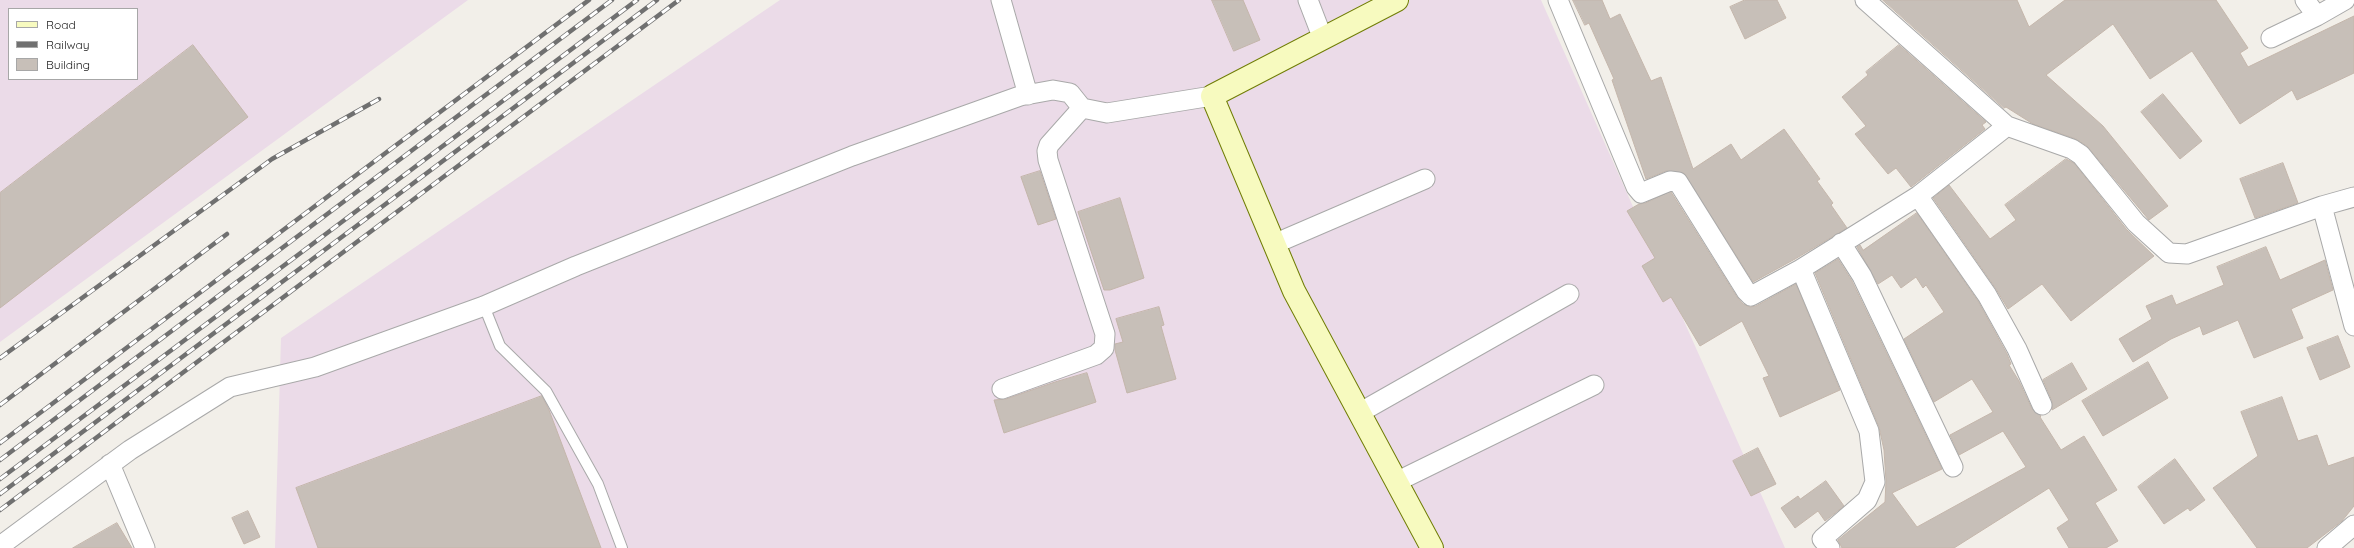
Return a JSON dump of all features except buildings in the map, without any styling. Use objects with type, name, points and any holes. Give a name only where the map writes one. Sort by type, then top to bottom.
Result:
[{"type":"street","points":[[1000,0],[1028,95]]},
{"type":"street","points":[[1308,0],[1324,39]]},
{"type":"street","points":[[1558,0],[1636,187],[1641,193],[1670,181],[1678,182],[1746,291],[1751,296],[1801,269],[1918,196],[2007,126]]},
{"type":"street","points":[[1865,0],[2007,126],[2072,149],[2081,155],[2136,223],[2169,253],[2187,254],[2322,206],[2354,197]]},
{"type":"street","points":[[2305,0],[2317,16]]},
{"type":"street","points":[[2271,38],[2317,16],[2345,0]]},
{"type":"street","points":[[0,546],[110,464],[230,387],[315,367],[484,306],[576,266],[852,156],[1028,95],[1053,90],[1070,93],[1082,108],[1107,113],[1212,96],[1398,1]]},
{"type":"street","points":[[1212,96],[1294,291],[1432,548]]},
{"type":"street","points":[[1002,389],[1096,355],[1104,348],[1105,334],[1048,160],[1047,151],[1049,145],[1082,108]]},
{"type":"street","points":[[1274,244],[1426,179]]},
{"type":"street","points":[[1918,196],[1987,295],[2017,349],[2042,405]]},
{"type":"street","points":[[2322,206],[2354,326]]},
{"type":"street","points":[[1841,243],[1862,276],[1953,467]]},
{"type":"street","points":[[1801,269],[1869,431],[1876,482],[1867,500],[1822,539],[1830,548]]},
{"type":"street","points":[[1359,412],[1569,294]]},
{"type":"street","points":[[1396,482],[1594,385]]},
{"type":"street","points":[[110,464],[145,548]]},
{"type":"street","points":[[2328,548],[2354,526]]},
{"type":"lane","points":[[484,306],[500,346],[546,391],[598,484],[622,548]]},
{"type":"shaded area","points":[[0,0],[468,0],[0,342]]},
{"type":"shaded area","points":[[780,0],[1541,0],[1785,548],[275,548],[281,338]]},
{"type":"railway","points":[[0,443],[589,0]]},
{"type":"railway","points":[[0,460],[612,0]]},
{"type":"railway","points":[[0,479],[637,0]]},
{"type":"railway","points":[[0,494],[657,0]]},
{"type":"railway","points":[[0,510],[679,0]]},
{"type":"railway","points":[[0,358],[272,159],[379,99]]},
{"type":"railway","points":[[0,405],[227,234]]}]
